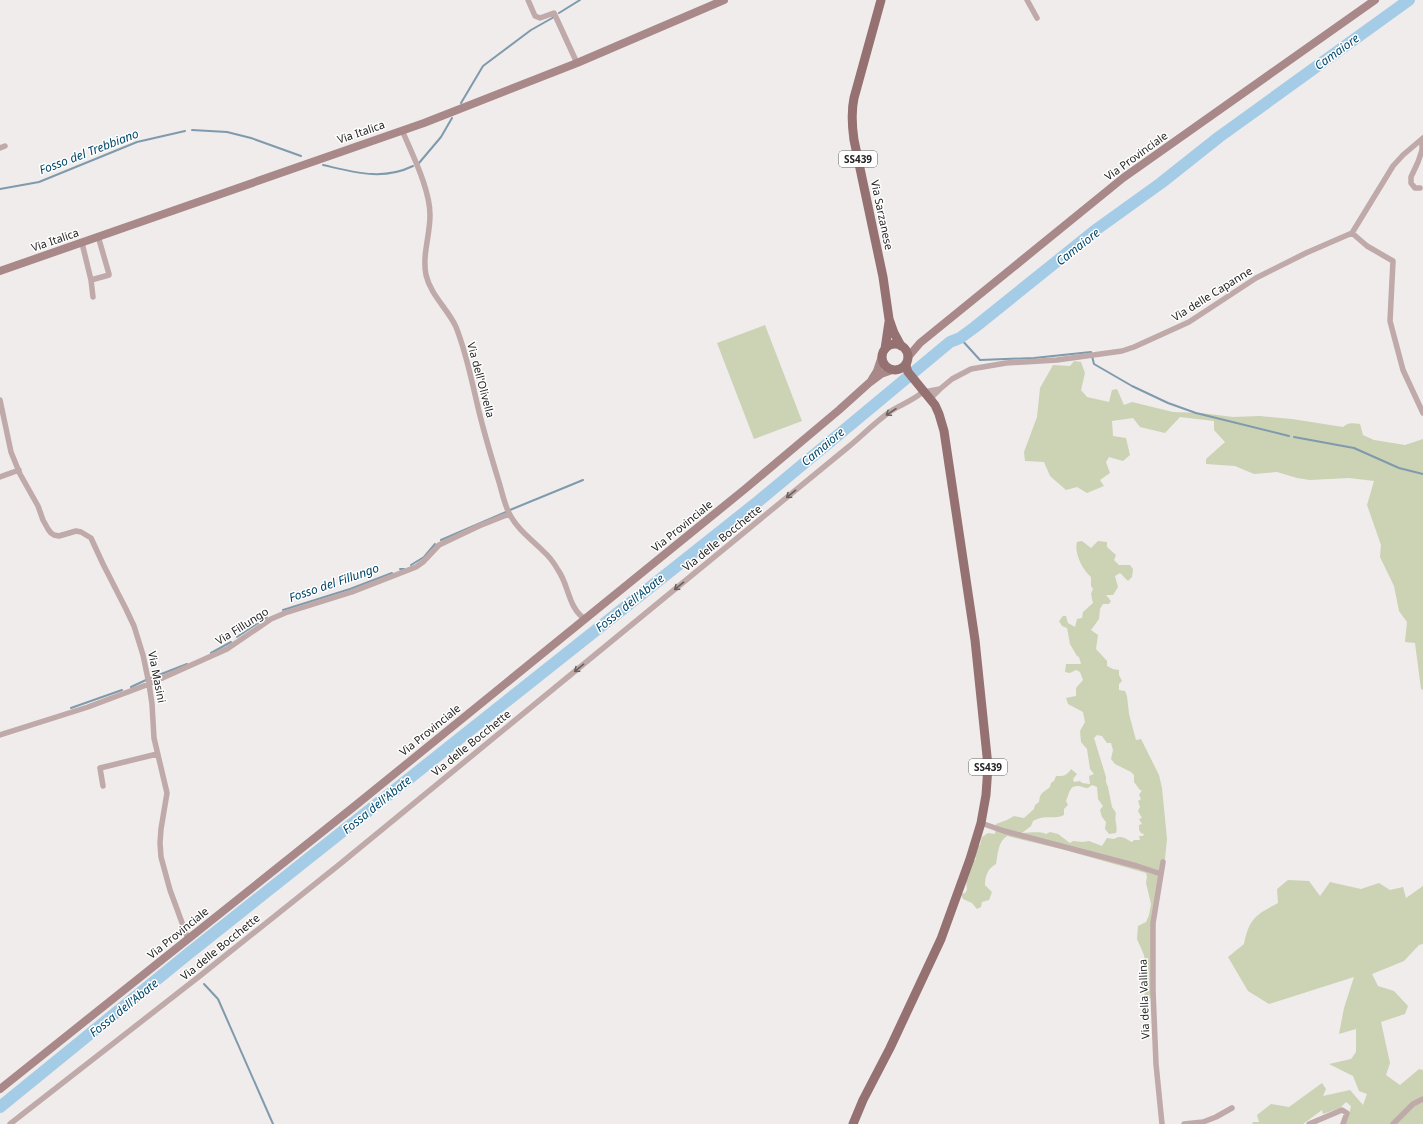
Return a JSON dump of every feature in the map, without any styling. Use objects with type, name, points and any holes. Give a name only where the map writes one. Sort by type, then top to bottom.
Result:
[{"type":"main road","name":"Via Italica","points":[[0,271],[424,123],[577,64],[724,0]]},
{"type":"main road","name":"Via Sarzanese","points":[[881,0],[854,98],[852,118],[854,140],[882,269],[889,318],[894,333],[902,346]]},
{"type":"main road","name":"Via Provinciale","points":[[907,360],[920,343],[1123,178],[1375,0]]},
{"type":"main road","name":"Via Sarzanese","points":[[883,353],[889,318]]},
{"type":"main road","name":"Via Provinciale","points":[[902,346],[909,347],[920,343]]},
{"type":"main road","points":[[891,345],[902,346],[907,352],[906,366],[908,372],[889,368],[884,364],[883,353],[891,345]]},
{"type":"main road","name":"Via Provinciale","points":[[869,383],[877,371],[883,353]]},
{"type":"main road","points":[[895,370],[904,366],[907,360]]},
{"type":"main road","name":"Via Provinciale","points":[[0,1089],[585,619],[745,489],[843,407],[869,383],[881,374],[895,370]]},
{"type":"main road","name":"SS439","points":[[853,1124],[863,1100],[890,1048],[936,950],[982,823],[986,795],[988,766],[975,640],[942,422],[937,408],[908,372]]},
{"type":"street","points":[[528,0],[534,16],[540,18],[556,16],[577,64]]},
{"type":"street","points":[[1027,0],[1037,18]]},
{"type":"street","name":"Via dell'Olivella","points":[[402,130],[426,192],[429,204],[430,216],[425,250],[426,274],[437,300],[456,327],[466,360],[485,437],[509,514],[521,530],[545,552],[559,571],[567,587],[575,610],[585,619]]},
{"type":"street","points":[[1420,188],[1415,188],[1411,183],[1411,177],[1422,150],[1422,138]]},
{"type":"street","points":[[1422,138],[1393,166],[1352,233],[1367,246],[1393,260],[1390,322],[1403,370],[1423,413]]},
{"type":"street","name":"Via delle Capanne","points":[[925,393],[940,389],[952,379],[971,369],[1006,363],[1039,362],[1083,356],[1097,356],[1134,347],[1189,322],[1256,278],[1306,253],[1352,233]]},
{"type":"street","points":[[91,280],[109,275],[98,236]]},
{"type":"street","points":[[82,243],[91,280],[93,297]]},
{"type":"street","name":"Via delle Capanne","points":[[925,393],[940,389]]},
{"type":"street","name":"Via delle Bocchette","points":[[10,1124],[16,1122],[340,864],[847,448],[876,422],[893,410],[925,393]]},
{"type":"street","name":"Via Masini","points":[[0,400],[11,452],[18,470],[38,506],[43,520],[51,533],[59,536],[76,531],[81,532],[91,538],[134,626],[150,684],[157,754],[167,793],[161,829],[161,857],[170,890],[188,939]]},
{"type":"street","points":[[0,477],[18,470]]},
{"type":"street","name":"Via Fillungo","points":[[0,735],[88,707],[150,684],[227,649],[272,619],[284,613],[352,592],[416,567],[423,562],[439,545],[509,514]]},
{"type":"street","points":[[103,786],[100,768],[157,754]]},
{"type":"street","points":[[982,823],[1004,831],[1137,866],[1161,874]]},
{"type":"street","name":"Via della Vallina","points":[[1162,1124],[1156,1064],[1153,995],[1153,923],[1163,862]]},
{"type":"street","points":[[1393,1124],[1413,1104],[1423,1099]]},
{"type":"street","points":[[1184,1124],[1203,1122],[1232,1108]]},
{"type":"street","points":[[1309,1124],[1342,1110],[1347,1113],[1343,1124]]},
{"type":"green space","points":[[765,325],[802,421],[754,439],[717,343]]},
{"type":"green space","points":[[1074,361],[1081,362],[1085,373],[1081,390],[1087,397],[1109,402],[1112,390],[1117,389],[1124,405],[1132,402],[1173,412],[1201,413],[1233,417],[1260,416],[1292,419],[1343,427],[1353,423],[1360,424],[1363,435],[1374,440],[1405,445],[1423,439],[1423,690],[1421,689],[1415,643],[1405,642],[1407,622],[1399,611],[1394,586],[1380,557],[1381,545],[1367,505],[1374,481],[1349,478],[1310,480],[1277,472],[1254,474],[1235,466],[1206,464],[1206,459],[1225,442],[1214,430],[1214,421],[1180,417],[1165,433],[1140,427],[1133,418],[1112,421],[1113,436],[1126,438],[1130,455],[1123,461],[1109,457],[1106,462],[1110,473],[1100,480],[1104,486],[1087,493],[1077,487],[1066,490],[1050,476],[1044,462],[1025,461],[1024,452],[1037,417],[1040,388],[1053,365],[1070,366]]},
{"type":"green space","points":[[1082,541],[1091,548],[1098,541],[1107,542],[1107,547],[1116,555],[1114,560],[1119,565],[1130,565],[1133,569],[1132,577],[1128,581],[1120,573],[1115,576],[1118,587],[1113,595],[1106,595],[1111,601],[1109,604],[1103,604],[1100,609],[1099,619],[1091,630],[1098,635],[1096,649],[1107,661],[1107,666],[1119,670],[1119,675],[1122,681],[1119,684],[1119,690],[1125,691],[1127,696],[1129,714],[1136,740],[1141,739],[1159,775],[1162,788],[1167,839],[1164,869],[1154,923],[1155,996],[1146,1000],[1144,996],[1146,989],[1144,977],[1146,970],[1144,955],[1137,939],[1138,926],[1146,922],[1151,904],[1146,883],[1146,873],[1061,849],[1007,836],[1000,845],[996,864],[986,875],[985,885],[992,892],[989,900],[982,902],[981,907],[977,909],[972,903],[963,899],[961,894],[965,893],[967,890],[966,880],[972,862],[976,859],[974,855],[977,846],[980,845],[982,837],[988,833],[995,834],[996,824],[1014,816],[1024,818],[1034,809],[1035,805],[1039,802],[1041,794],[1050,787],[1056,776],[1065,775],[1071,769],[1077,774],[1073,779],[1074,782],[1080,781],[1082,783],[1090,784],[1089,776],[1094,774],[1090,769],[1087,749],[1081,742],[1080,731],[1085,722],[1083,712],[1068,704],[1066,698],[1076,696],[1076,688],[1083,680],[1080,672],[1076,670],[1070,673],[1065,672],[1066,664],[1081,664],[1079,657],[1070,644],[1067,628],[1062,626],[1059,621],[1063,616],[1066,616],[1068,623],[1075,627],[1077,619],[1082,618],[1083,612],[1093,603],[1091,594],[1093,589],[1091,586],[1091,577],[1085,570],[1078,556],[1076,546],[1077,542]],"holes":[[[1097,735],[1102,736],[1107,743],[1111,743],[1113,750],[1111,759],[1115,764],[1131,772],[1134,775],[1134,782],[1140,790],[1142,790],[1139,795],[1141,799],[1138,801],[1140,807],[1138,811],[1142,818],[1139,819],[1142,824],[1139,825],[1139,830],[1144,834],[1143,836],[1139,836],[1140,840],[1134,840],[1132,842],[1121,837],[1114,839],[1107,838],[1102,846],[1089,841],[1073,841],[1070,843],[1058,834],[1050,832],[1046,834],[1037,832],[1022,833],[1031,826],[1033,821],[1037,819],[1064,815],[1064,809],[1068,805],[1066,801],[1073,787],[1078,786],[1088,788],[1092,785],[1097,787],[1098,799],[1103,806],[1100,810],[1102,817],[1106,822],[1105,829],[1109,834],[1116,833],[1116,813],[1112,807],[1106,777],[1094,738]]]},
{"type":"green space","points":[[1288,880],[1309,881],[1320,896],[1330,882],[1361,889],[1379,883],[1390,890],[1403,887],[1406,898],[1423,886],[1423,944],[1419,945],[1404,961],[1372,974],[1378,986],[1394,991],[1408,1006],[1405,1014],[1381,1022],[1390,1063],[1386,1075],[1400,1085],[1419,1069],[1423,1070],[1423,1124],[1345,1124],[1351,1106],[1346,1102],[1340,1108],[1323,1114],[1322,1110],[1303,1124],[1252,1124],[1253,1122],[1259,1122],[1257,1115],[1271,1104],[1289,1107],[1322,1083],[1326,1089],[1323,1096],[1350,1090],[1363,1105],[1367,1094],[1359,1091],[1353,1076],[1329,1064],[1351,1059],[1356,1052],[1356,1029],[1339,1034],[1344,1008],[1354,977],[1269,1004],[1248,991],[1228,957],[1244,944],[1248,928],[1255,918],[1265,910],[1278,903],[1277,889]]},
{"type":"waterway","name":"Fosso del Trebbiano","points":[[559,13],[580,0]]},
{"type":"waterway","name":"Fossa dell'Abate","points":[[0,1107],[188,954],[755,504],[950,342],[960,338],[975,327],[1097,229],[1161,183],[1219,137],[1409,0]]},
{"type":"waterway","name":"Fosso del Trebbiano","points":[[461,103],[483,66],[531,30],[554,17]]},
{"type":"waterway","name":"Fosso del Trebbiano","points":[[419,163],[441,137],[452,118]]},
{"type":"waterway","name":"Fosso del Trebbiano","points":[[192,130],[227,132],[251,138],[301,156]]},
{"type":"waterway","name":"Fosso del Trebbiano","points":[[0,189],[39,182],[137,142],[185,131]]},
{"type":"waterway","name":"Fosso del Trebbiano","points":[[323,165],[368,174],[402,171],[413,166]]},
{"type":"waterway","points":[[960,338],[980,360],[1034,358],[1091,352],[1094,364],[1132,386],[1168,403],[1196,413],[1289,436]]},
{"type":"waterway","points":[[1294,437],[1354,448],[1399,468],[1423,474]]},
{"type":"waterway","name":"Fosso del Fillungo","points":[[510,510],[583,480]]},
{"type":"waterway","name":"Fosso del Fillungo","points":[[441,540],[506,512]]},
{"type":"waterway","name":"Fosso del Fillungo","points":[[411,565],[424,557],[435,544]]},
{"type":"waterway","name":"Fosso del Fillungo","points":[[283,610],[350,589],[392,573]]},
{"type":"waterway","name":"Fosso del Fillungo","points":[[237,637],[267,617]]},
{"type":"waterway","name":"Fosso del Fillungo","points":[[211,653],[231,642]]},
{"type":"waterway","name":"Fosso del Fillungo","points":[[151,678],[187,664]]},
{"type":"waterway","name":"Fosso del Fillungo","points":[[131,687],[146,680]]},
{"type":"waterway","name":"Fosso del Fillungo","points":[[71,708],[122,690]]},
{"type":"waterway","points":[[204,984],[218,999],[273,1124]]},
{"type":"water label","name":"Camaiore","points":[[1337,52]]},
{"type":"water label","name":"Camaiore","points":[[1078,247]]},
{"type":"water label","name":"Camaiore","points":[[823,447]]}]
